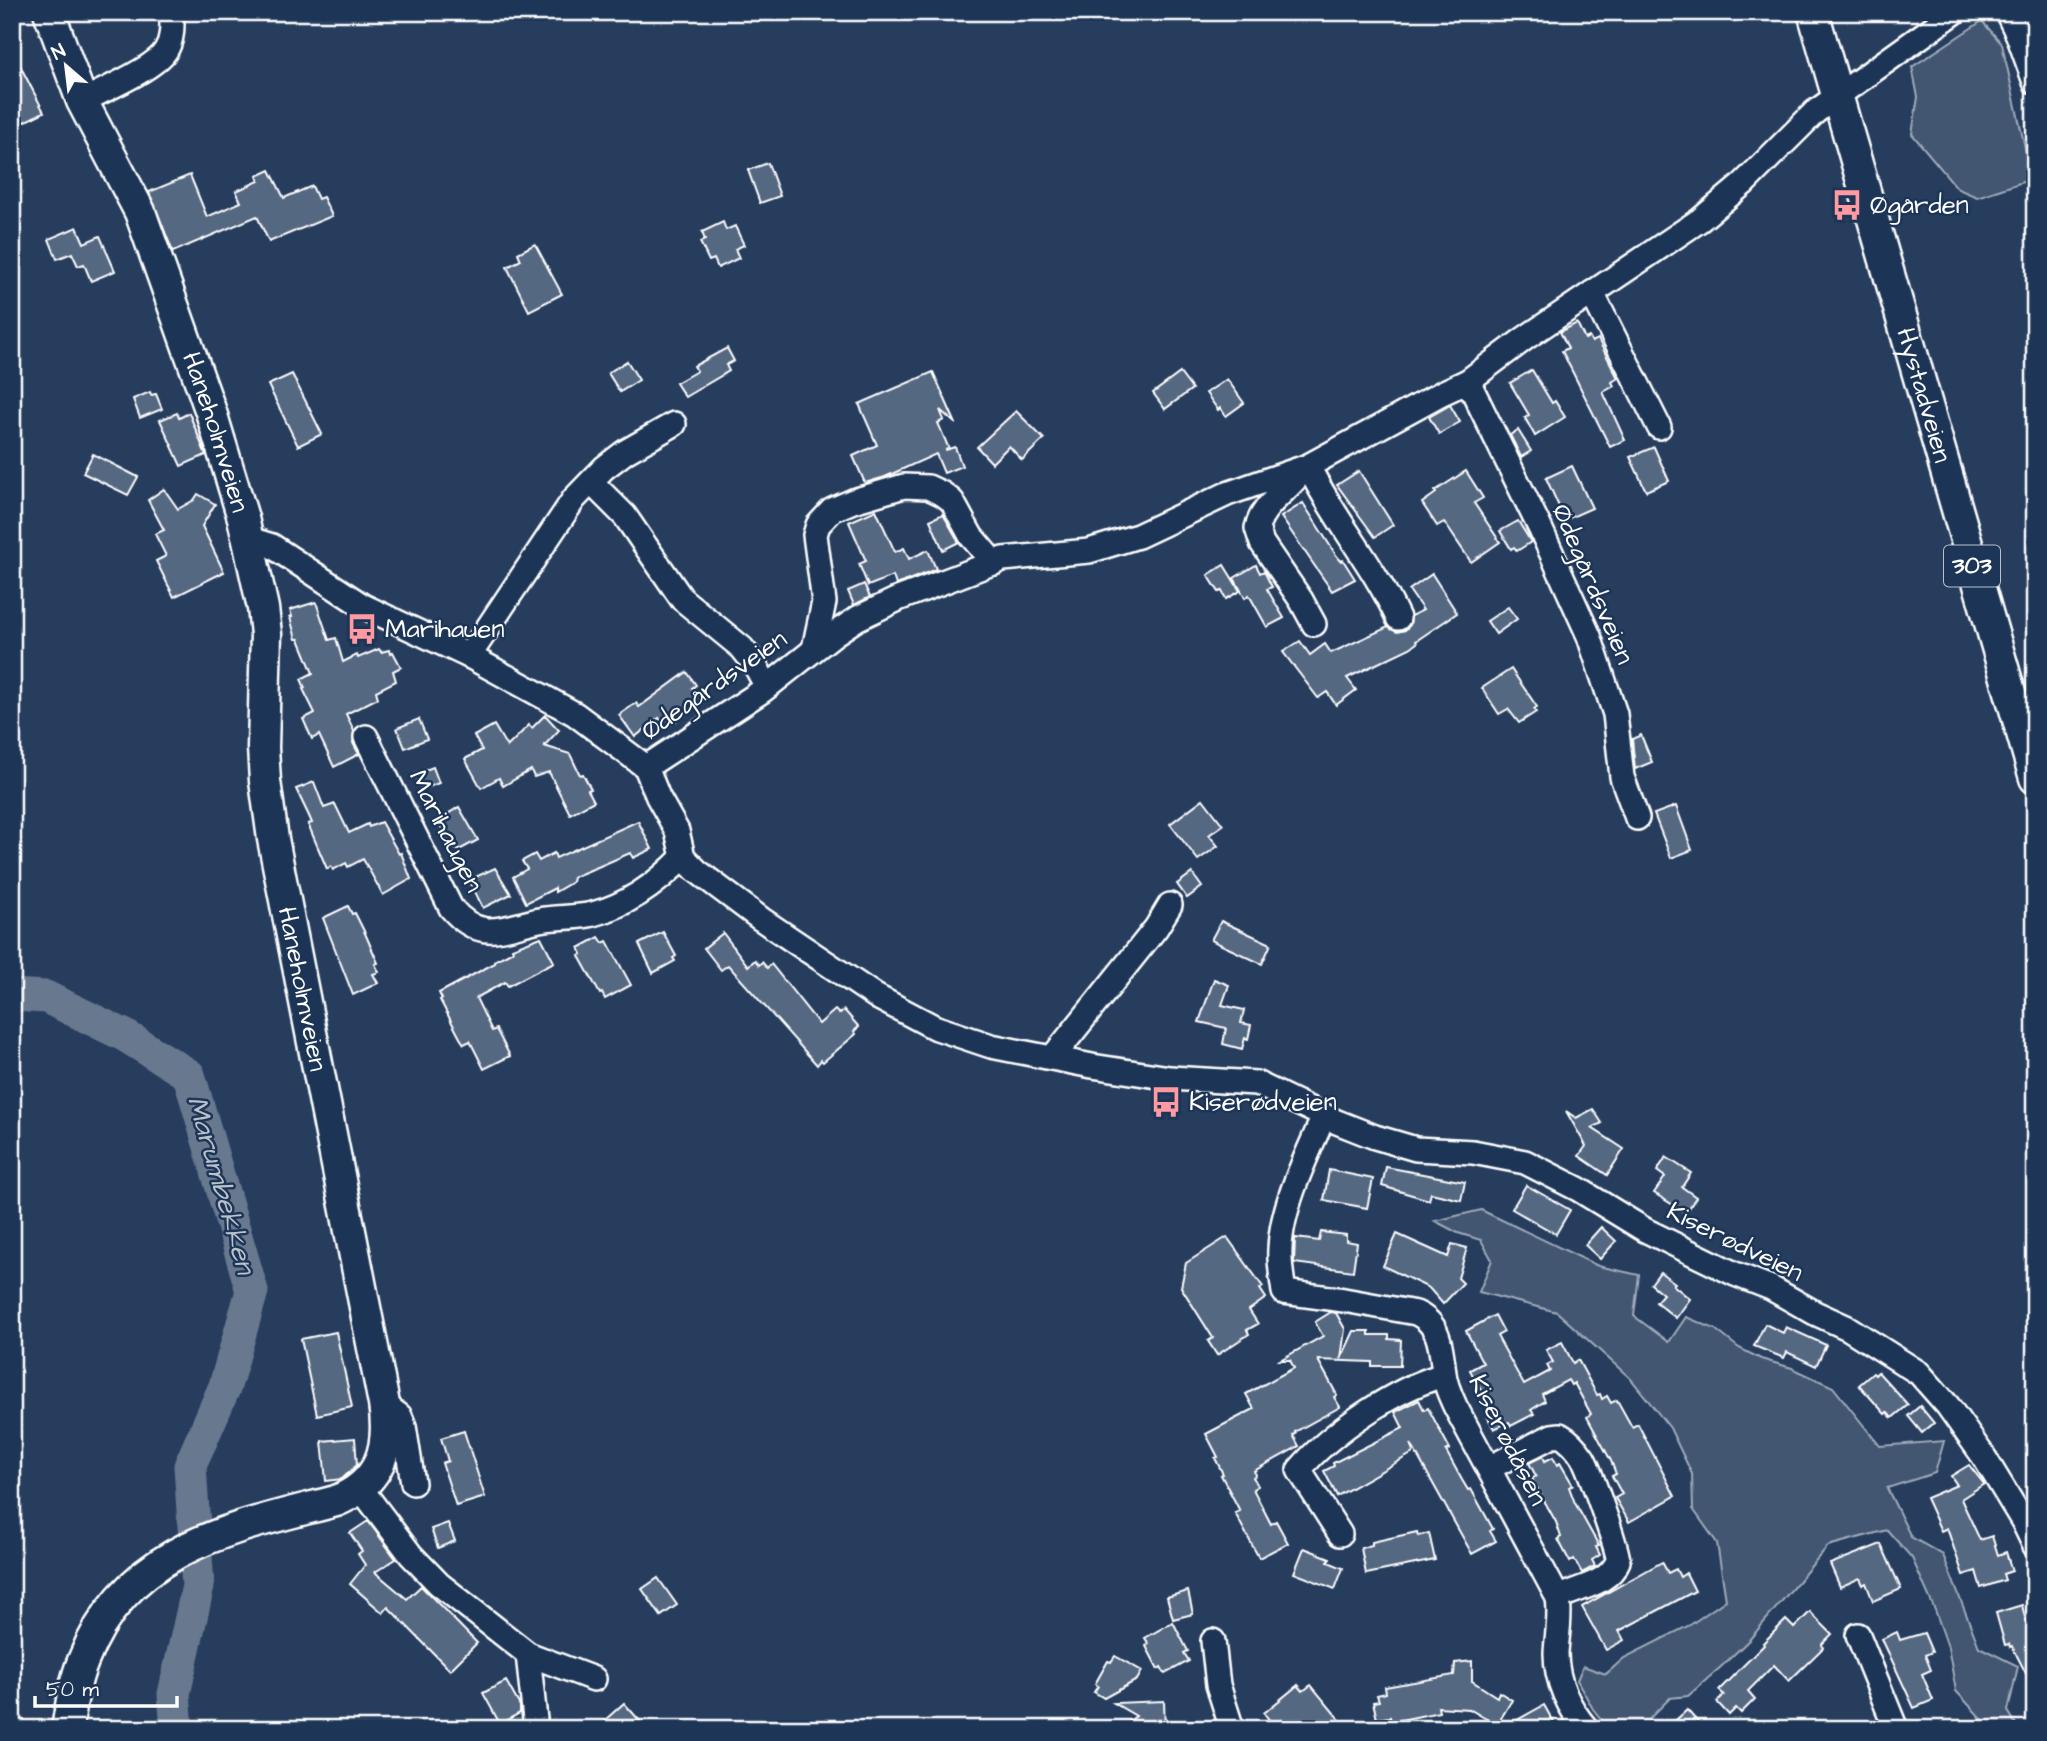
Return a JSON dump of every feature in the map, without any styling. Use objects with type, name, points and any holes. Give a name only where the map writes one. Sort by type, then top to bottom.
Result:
[{"type":"main road","name":"Haneholmveien","points":[[49,12],[82,101],[140,212],[211,412],[249,543],[266,634],[263,764],[273,839],[384,1404],[386,1435],[381,1459],[373,1474],[357,1491],[336,1502],[198,1541],[169,1556],[132,1586],[99,1628],[82,1664],[66,1729]]},
{"type":"main road","name":"Hystadveien","points":[[1813,12],[2035,778]]},
{"type":"street","points":[[82,101],[156,62],[167,49],[172,31],[172,12]]},
{"type":"street","name":"Ødegårdsveien","points":[[646,766],[767,687],[858,618],[898,599],[1003,559],[1089,551],[1138,536],[1227,494],[1306,467],[1468,381],[1721,204],[1796,129],[1955,12]]},
{"type":"street","points":[[2007,12],[2035,82]]},
{"type":"street","points":[[1592,293],[1659,427]]},
{"type":"street","name":"Ødegårdsveien","points":[[1468,381],[1541,530],[1588,636],[1615,715],[1622,777],[1637,818]]},
{"type":"street","points":[[469,656],[574,499],[625,452],[674,424]]},
{"type":"street","points":[[1306,467],[1398,618]]},
{"type":"street","name":"Ødegårdsveien","points":[[1306,467],[1262,514],[1257,528],[1262,543],[1314,624]]},
{"type":"street","points":[[591,482],[625,516],[682,599],[742,648],[767,687]]},
{"type":"street","name":"Ødegårdsveien","points":[[814,649],[824,602],[815,535],[818,525],[832,510],[904,486],[928,487],[952,501],[971,536],[995,563]]},
{"type":"street","points":[[249,543],[259,542],[272,546],[363,606],[469,656],[575,714],[646,766]]},
{"type":"street","name":"Marihaugen","points":[[366,737],[451,908],[469,925],[499,931],[549,919],[593,914],[640,893],[665,876],[684,858]]},
{"type":"street","name":"Kiserødveien","points":[[646,766],[658,797],[677,831],[684,858],[712,884],[877,997],[934,1027],[991,1046],[1052,1058],[1170,1078],[1256,1083],[1324,1116],[1375,1137],[1416,1149],[1473,1152],[1525,1161],[1601,1202],[1645,1230],[1849,1328],[1919,1373],[1948,1406],[1990,1467],[2035,1546]]},
{"type":"street","points":[[1052,1058],[1156,928],[1170,905]]},
{"type":"street","name":"Kiserødåsen","points":[[1324,1116],[1282,1227],[1280,1249],[1284,1292],[1344,1300],[1422,1316],[1435,1329],[1439,1337],[1444,1375],[1455,1406],[1558,1598],[1560,1618],[1557,1664],[1578,1726]]},
{"type":"street","points":[[1340,1534],[1299,1470],[1323,1446],[1367,1412],[1424,1380],[1444,1375]]},
{"type":"street","points":[[384,1404],[400,1416],[413,1483]]},
{"type":"street","points":[[1489,1468],[1552,1436],[1560,1435],[1578,1451],[1586,1464],[1616,1545],[1619,1561],[1610,1573],[1596,1582],[1558,1598]]},
{"type":"street","points":[[357,1491],[368,1498],[411,1555],[439,1584],[528,1654],[594,1679]]},
{"type":"street","points":[[1858,1635],[1896,1729]]},
{"type":"street","points":[[1213,1641],[1218,1685],[1232,1729]]},
{"type":"street","points":[[528,1654],[536,1729]]},
{"type":"shaded area","points":[[1982,21],[2002,44],[2032,179],[1977,197],[1958,189],[1912,134],[1918,97],[1912,67]]},
{"type":"shaded area","points":[[1481,1210],[1598,1266],[1639,1275],[1634,1316],[1669,1342],[1686,1317],[1715,1329],[1739,1348],[1761,1359],[1792,1368],[1833,1387],[1880,1446],[1944,1441],[1935,1473],[1887,1488],[1911,1537],[1943,1555],[1979,1647],[2018,1666],[2008,1711],[2019,1729],[1991,1729],[1956,1691],[1948,1647],[1935,1610],[1912,1558],[1887,1530],[1828,1546],[1750,1639],[1688,1696],[1670,1698],[1651,1717],[1645,1729],[1609,1729],[1593,1709],[1577,1680],[1583,1666],[1606,1674],[1624,1658],[1690,1625],[1726,1600],[1717,1543],[1693,1509],[1692,1474],[1670,1428],[1631,1379],[1557,1312],[1479,1292],[1492,1260],[1481,1240],[1458,1233],[1435,1221]]},
{"type":"building","points":[[12,50],[44,112],[16,126],[12,118]]},
{"type":"building","points":[[768,163],[780,196],[760,203],[748,170]]},
{"type":"building","points":[[270,170],[284,198],[312,186],[318,199],[323,197],[332,216],[269,242],[257,216],[173,252],[149,192],[190,175],[207,217],[241,202],[236,191],[259,181],[257,176]]},
{"type":"building","points":[[723,222],[726,230],[735,226],[744,245],[735,249],[739,258],[718,268],[714,259],[709,261],[700,242],[705,240],[702,232]]},
{"type":"building","points":[[77,227],[84,243],[100,236],[115,271],[91,281],[84,264],[78,266],[72,253],[57,259],[49,239]]},
{"type":"building","points":[[535,244],[562,294],[529,311],[507,267],[521,260],[518,253]]},
{"type":"building","points":[[1577,323],[1585,339],[1589,337],[1592,342],[1598,339],[1618,378],[1612,382],[1614,386],[1603,392],[1625,440],[1610,447],[1562,351],[1568,348],[1560,332]]},
{"type":"building","points":[[727,348],[734,361],[726,365],[729,371],[685,397],[676,383],[697,371],[694,366]]},
{"type":"building","points":[[627,361],[639,380],[620,392],[608,373]]},
{"type":"building","points":[[1532,370],[1552,403],[1555,401],[1565,417],[1535,436],[1525,418],[1529,415],[1510,383]]},
{"type":"building","points":[[933,372],[956,424],[940,410],[944,420],[938,423],[949,449],[955,447],[962,466],[944,473],[936,454],[865,483],[853,456],[877,445],[859,404]]},
{"type":"building","points":[[1180,373],[1192,389],[1165,409],[1153,393]]},
{"type":"building","points":[[292,374],[322,434],[298,446],[268,385]]},
{"type":"building","points":[[1227,379],[1244,403],[1226,416],[1206,393]]},
{"type":"building","points":[[150,392],[151,395],[156,394],[162,409],[140,418],[133,399]]},
{"type":"building","points":[[1450,405],[1460,422],[1439,434],[1429,417]]},
{"type":"building","points":[[1016,411],[1044,439],[1022,460],[1009,446],[992,463],[977,447]]},
{"type":"building","points":[[177,413],[179,418],[189,413],[206,455],[181,466],[160,420]]},
{"type":"building","points":[[1518,430],[1531,451],[1521,457],[1510,435]]},
{"type":"building","points":[[1654,447],[1669,481],[1646,491],[1630,457]]},
{"type":"building","points":[[93,454],[138,477],[128,495],[83,473]]},
{"type":"building","points":[[1572,466],[1592,508],[1565,520],[1546,478]]},
{"type":"building","points":[[1359,471],[1393,525],[1375,537],[1337,485]]},
{"type":"building","points":[[1466,471],[1483,498],[1474,503],[1500,542],[1471,562],[1444,522],[1437,526],[1422,503]]},
{"type":"building","points":[[164,489],[178,509],[194,500],[198,494],[215,504],[202,526],[224,572],[174,597],[156,561],[166,556],[155,534],[164,530],[148,500]]},
{"type":"building","points":[[1303,503],[1336,555],[1343,560],[1355,579],[1332,591],[1281,517]]},
{"type":"building","points":[[876,510],[895,552],[904,548],[909,559],[928,550],[936,569],[896,585],[893,576],[868,586],[859,564],[866,561],[849,522]]},
{"type":"building","points":[[943,514],[959,542],[943,550],[930,520]]},
{"type":"building","points":[[1518,521],[1531,542],[1517,551],[1514,547],[1511,549],[1500,531]]},
{"type":"building","points":[[1224,565],[1240,591],[1226,599],[1208,575]]},
{"type":"building","points":[[1256,565],[1260,573],[1264,571],[1272,587],[1267,589],[1284,618],[1267,627],[1249,595],[1245,598],[1234,578]]},
{"type":"building","points":[[1432,574],[1457,613],[1410,648],[1347,678],[1356,690],[1336,705],[1327,692],[1318,698],[1283,652],[1300,641],[1310,655],[1325,644],[1331,653],[1388,627],[1397,632],[1405,630],[1410,625],[1411,616],[1423,610],[1409,590]]},
{"type":"building","points":[[864,584],[870,597],[854,605],[848,591]]},
{"type":"building","points":[[316,602],[329,640],[336,638],[343,662],[379,649],[381,652],[389,650],[390,654],[393,652],[401,667],[393,671],[396,681],[376,691],[378,698],[346,714],[354,731],[353,743],[359,754],[334,767],[319,735],[312,739],[303,719],[315,713],[301,679],[313,673],[299,639],[296,639],[290,617],[290,610]]},
{"type":"building","points":[[1508,607],[1517,619],[1496,634],[1487,621]]},
{"type":"building","points":[[1511,669],[1537,707],[1534,709],[1536,712],[1519,723],[1508,709],[1499,714],[1482,688]]},
{"type":"building","points":[[687,672],[696,685],[692,688],[702,702],[666,728],[659,718],[635,737],[619,715],[636,703],[639,707]]},
{"type":"building","points":[[545,715],[559,730],[544,746],[570,754],[580,775],[583,774],[591,789],[588,790],[594,801],[570,814],[549,772],[534,777],[531,770],[503,786],[499,778],[481,788],[465,759],[482,750],[474,736],[494,725],[507,747],[529,725],[532,728]]},
{"type":"building","points":[[419,719],[427,739],[405,748],[397,728]]},
{"type":"building","points":[[1641,735],[1652,762],[1635,769],[1632,739]]},
{"type":"building","points":[[433,767],[439,783],[421,790],[415,774]]},
{"type":"building","points":[[314,782],[324,808],[335,804],[349,833],[368,824],[369,827],[381,822],[399,854],[401,853],[411,879],[383,895],[363,859],[348,867],[346,863],[333,870],[331,866],[327,869],[308,824],[312,823],[296,789]]},
{"type":"building","points":[[1203,799],[1223,825],[1209,835],[1218,846],[1198,860],[1170,824]]},
{"type":"building","points":[[1676,806],[1692,850],[1671,858],[1654,814]]},
{"type":"building","points":[[459,807],[478,840],[461,849],[455,849],[451,842],[449,844],[438,820]]},
{"type":"building","points":[[638,821],[652,849],[633,858],[630,853],[573,877],[572,882],[555,892],[555,888],[526,903],[513,877],[527,869],[522,861],[535,854],[539,861],[554,853],[556,858]]},
{"type":"building","points":[[495,868],[511,894],[483,908],[469,880]]},
{"type":"building","points":[[1192,873],[1202,887],[1187,898],[1177,884]]},
{"type":"building","points":[[348,906],[352,914],[355,913],[364,931],[378,963],[375,964],[379,972],[373,974],[378,983],[353,995],[323,918]]},
{"type":"building","points":[[1221,921],[1271,944],[1262,964],[1211,940]]},
{"type":"building","points":[[663,932],[676,956],[673,958],[675,961],[653,973],[639,944]]},
{"type":"building","points":[[723,933],[748,966],[755,960],[759,965],[762,962],[767,968],[771,964],[819,1024],[835,1010],[839,1014],[844,1010],[859,1027],[854,1031],[856,1034],[817,1065],[728,965],[721,970],[704,948]]},
{"type":"building","points":[[541,937],[554,962],[508,986],[505,982],[476,998],[492,1031],[496,1029],[510,1056],[484,1069],[470,1041],[464,1044],[460,1038],[439,993],[495,963],[494,961],[513,951],[512,948]]},
{"type":"building","points":[[599,937],[603,943],[607,941],[631,985],[605,999],[579,956],[582,954],[579,948]]},
{"type":"building","points":[[1214,979],[1229,985],[1222,1005],[1244,1010],[1241,1023],[1251,1025],[1248,1039],[1245,1038],[1242,1049],[1223,1044],[1226,1028],[1199,1022]]},
{"type":"building","points":[[1593,1109],[1602,1123],[1592,1128],[1624,1149],[1607,1175],[1579,1156],[1586,1146],[1566,1111],[1576,1118]]},
{"type":"building","points":[[1666,1157],[1691,1173],[1682,1187],[1696,1197],[1686,1213],[1654,1193],[1665,1177],[1657,1171]]},
{"type":"building","points":[[1386,1167],[1465,1182],[1461,1200],[1431,1193],[1429,1200],[1382,1186]]},
{"type":"building","points":[[1329,1170],[1373,1179],[1367,1208],[1324,1200]]},
{"type":"building","points":[[1526,1185],[1570,1210],[1556,1234],[1512,1209]]},
{"type":"building","points":[[1601,1227],[1616,1241],[1600,1259],[1585,1245]]},
{"type":"building","points":[[1321,1232],[1346,1235],[1346,1241],[1357,1243],[1353,1271],[1294,1263],[1295,1238],[1319,1241]]},
{"type":"building","points":[[1397,1234],[1448,1257],[1452,1244],[1467,1248],[1458,1278],[1463,1283],[1443,1304],[1429,1288],[1383,1266]]},
{"type":"building","points":[[1227,1237],[1263,1287],[1260,1289],[1266,1298],[1249,1310],[1258,1324],[1247,1330],[1249,1334],[1217,1355],[1208,1341],[1213,1338],[1181,1287],[1186,1263]]},
{"type":"building","points":[[1660,1272],[1690,1299],[1676,1318],[1656,1302],[1663,1294],[1651,1284]]},
{"type":"building","points":[[1331,1312],[1336,1313],[1345,1329],[1341,1359],[1354,1331],[1369,1331],[1369,1335],[1389,1335],[1389,1339],[1401,1340],[1400,1366],[1318,1360],[1337,1395],[1334,1397],[1340,1407],[1295,1432],[1293,1435],[1299,1446],[1254,1471],[1256,1475],[1253,1477],[1258,1486],[1253,1489],[1271,1524],[1276,1521],[1288,1543],[1259,1558],[1235,1513],[1240,1511],[1221,1475],[1223,1474],[1215,1458],[1218,1457],[1206,1434],[1254,1409],[1246,1394],[1294,1368],[1290,1360],[1280,1360],[1323,1336],[1315,1322]]},
{"type":"building","points":[[1495,1315],[1504,1332],[1497,1336],[1524,1385],[1550,1371],[1547,1365],[1553,1362],[1546,1350],[1562,1342],[1573,1363],[1578,1360],[1597,1395],[1600,1394],[1602,1399],[1607,1396],[1611,1403],[1617,1400],[1632,1427],[1638,1424],[1675,1496],[1629,1522],[1615,1498],[1622,1494],[1612,1476],[1616,1474],[1611,1461],[1587,1417],[1591,1414],[1574,1383],[1571,1385],[1568,1380],[1542,1394],[1545,1401],[1531,1410],[1534,1414],[1511,1426],[1509,1422],[1494,1429],[1487,1416],[1493,1413],[1470,1370],[1483,1363],[1466,1331]]},
{"type":"building","points":[[1765,1324],[1783,1333],[1786,1327],[1826,1345],[1816,1366],[1787,1352],[1784,1358],[1754,1346]]},
{"type":"building","points":[[336,1332],[352,1407],[317,1415],[301,1339]]},
{"type":"building","points":[[1878,1372],[1908,1405],[1892,1418],[1887,1412],[1885,1414],[1859,1385]]},
{"type":"building","points":[[1419,1400],[1424,1410],[1428,1408],[1450,1449],[1446,1451],[1493,1529],[1490,1531],[1496,1541],[1472,1554],[1411,1444],[1413,1453],[1337,1496],[1324,1471],[1334,1466],[1333,1463],[1403,1428],[1395,1412]]},
{"type":"building","points":[[1920,1406],[1934,1423],[1922,1433],[1908,1416]]},
{"type":"building","points":[[464,1431],[485,1497],[456,1506],[442,1463],[448,1461],[441,1438]]},
{"type":"building","points":[[355,1438],[357,1465],[342,1479],[326,1481],[322,1441]]},
{"type":"building","points":[[1543,1456],[1545,1461],[1553,1457],[1557,1465],[1560,1463],[1573,1485],[1569,1487],[1575,1503],[1599,1546],[1596,1547],[1600,1555],[1592,1560],[1595,1566],[1582,1573],[1574,1559],[1570,1562],[1558,1539],[1561,1537],[1556,1522],[1532,1479],[1536,1476],[1529,1463]]},
{"type":"building","points":[[1969,1465],[1984,1484],[1961,1499],[1980,1540],[1992,1536],[1998,1555],[2006,1552],[2012,1571],[2003,1574],[2005,1580],[1981,1588],[1976,1571],[1963,1575],[1947,1528],[1941,1531],[1926,1498],[1957,1485],[1951,1476]]},
{"type":"building","points":[[368,1521],[396,1559],[375,1572],[407,1599],[421,1586],[477,1643],[450,1670],[388,1607],[383,1613],[350,1584],[365,1565],[358,1554],[362,1551],[350,1533]]},
{"type":"building","points":[[448,1523],[455,1541],[438,1548],[431,1529]]},
{"type":"building","points":[[1417,1532],[1418,1536],[1429,1533],[1435,1560],[1366,1574],[1361,1548],[1372,1545],[1372,1542]]},
{"type":"building","points":[[1881,1544],[1901,1589],[1873,1601],[1866,1583],[1863,1585],[1860,1578],[1840,1587],[1830,1564]]},
{"type":"building","points":[[1304,1548],[1330,1558],[1328,1562],[1343,1568],[1335,1589],[1294,1573]]},
{"type":"building","points":[[1662,1562],[1668,1573],[1676,1569],[1680,1577],[1686,1573],[1695,1591],[1619,1631],[1624,1640],[1606,1650],[1582,1607]]},
{"type":"building","points":[[658,1578],[677,1605],[661,1616],[642,1589]]},
{"type":"building","points":[[1188,1591],[1193,1614],[1173,1619],[1167,1597]]},
{"type":"building","points":[[2022,1605],[2026,1621],[2035,1619],[2035,1691],[2012,1646],[2005,1645],[1996,1613]]},
{"type":"building","points":[[1810,1612],[1832,1634],[1822,1644],[1823,1648],[1789,1681],[1774,1665],[1748,1691],[1755,1699],[1741,1713],[1736,1708],[1729,1715],[1717,1702],[1724,1695],[1719,1690],[1786,1620],[1794,1628]]},
{"type":"building","points":[[1173,1622],[1188,1651],[1184,1653],[1189,1661],[1165,1674],[1161,1667],[1158,1669],[1146,1646],[1149,1644],[1145,1638]]},
{"type":"building","points":[[1897,1632],[1900,1640],[1924,1633],[1932,1652],[1925,1655],[1931,1670],[1922,1674],[1933,1700],[1914,1708],[1882,1639]]},
{"type":"building","points":[[1115,1656],[1142,1671],[1137,1680],[1104,1698],[1094,1692],[1098,1686],[1095,1684],[1108,1661],[1111,1662]]},
{"type":"building","points":[[1472,1661],[1472,1681],[1497,1697],[1499,1692],[1512,1700],[1497,1725],[1469,1709],[1438,1707],[1439,1712],[1391,1722],[1390,1717],[1377,1719],[1373,1702],[1379,1701],[1377,1695],[1386,1693],[1385,1687],[1454,1675],[1455,1663]]},
{"type":"building","points":[[506,1681],[520,1706],[520,1713],[500,1724],[483,1693]]},
{"type":"building","points":[[1298,1685],[1303,1691],[1311,1685],[1345,1729],[1276,1729],[1264,1713]]},
{"type":"building","points":[[1164,1701],[1165,1729],[1119,1729],[1136,1716],[1114,1703]]},
{"type":"building","points":[[624,1703],[647,1729],[613,1729],[605,1720]]},
{"type":"building","points":[[1544,1705],[1554,1723],[1543,1729],[1501,1729]]},
{"type":"building","points":[[1687,1710],[1704,1729],[1666,1729]]},
{"type":"waterway","name":"Marumbekken","points":[[12,995],[46,997],[124,1035],[189,1075],[252,1291],[225,1386],[190,1466],[198,1586],[174,1694],[177,1729]]},
{"type":"place","name":"Øgården","points":[[1847,205]]},
{"type":"place","name":"Marihauen","points":[[362,629]]},
{"type":"place","name":"Kiserødveien","points":[[1166,1102]]}]
